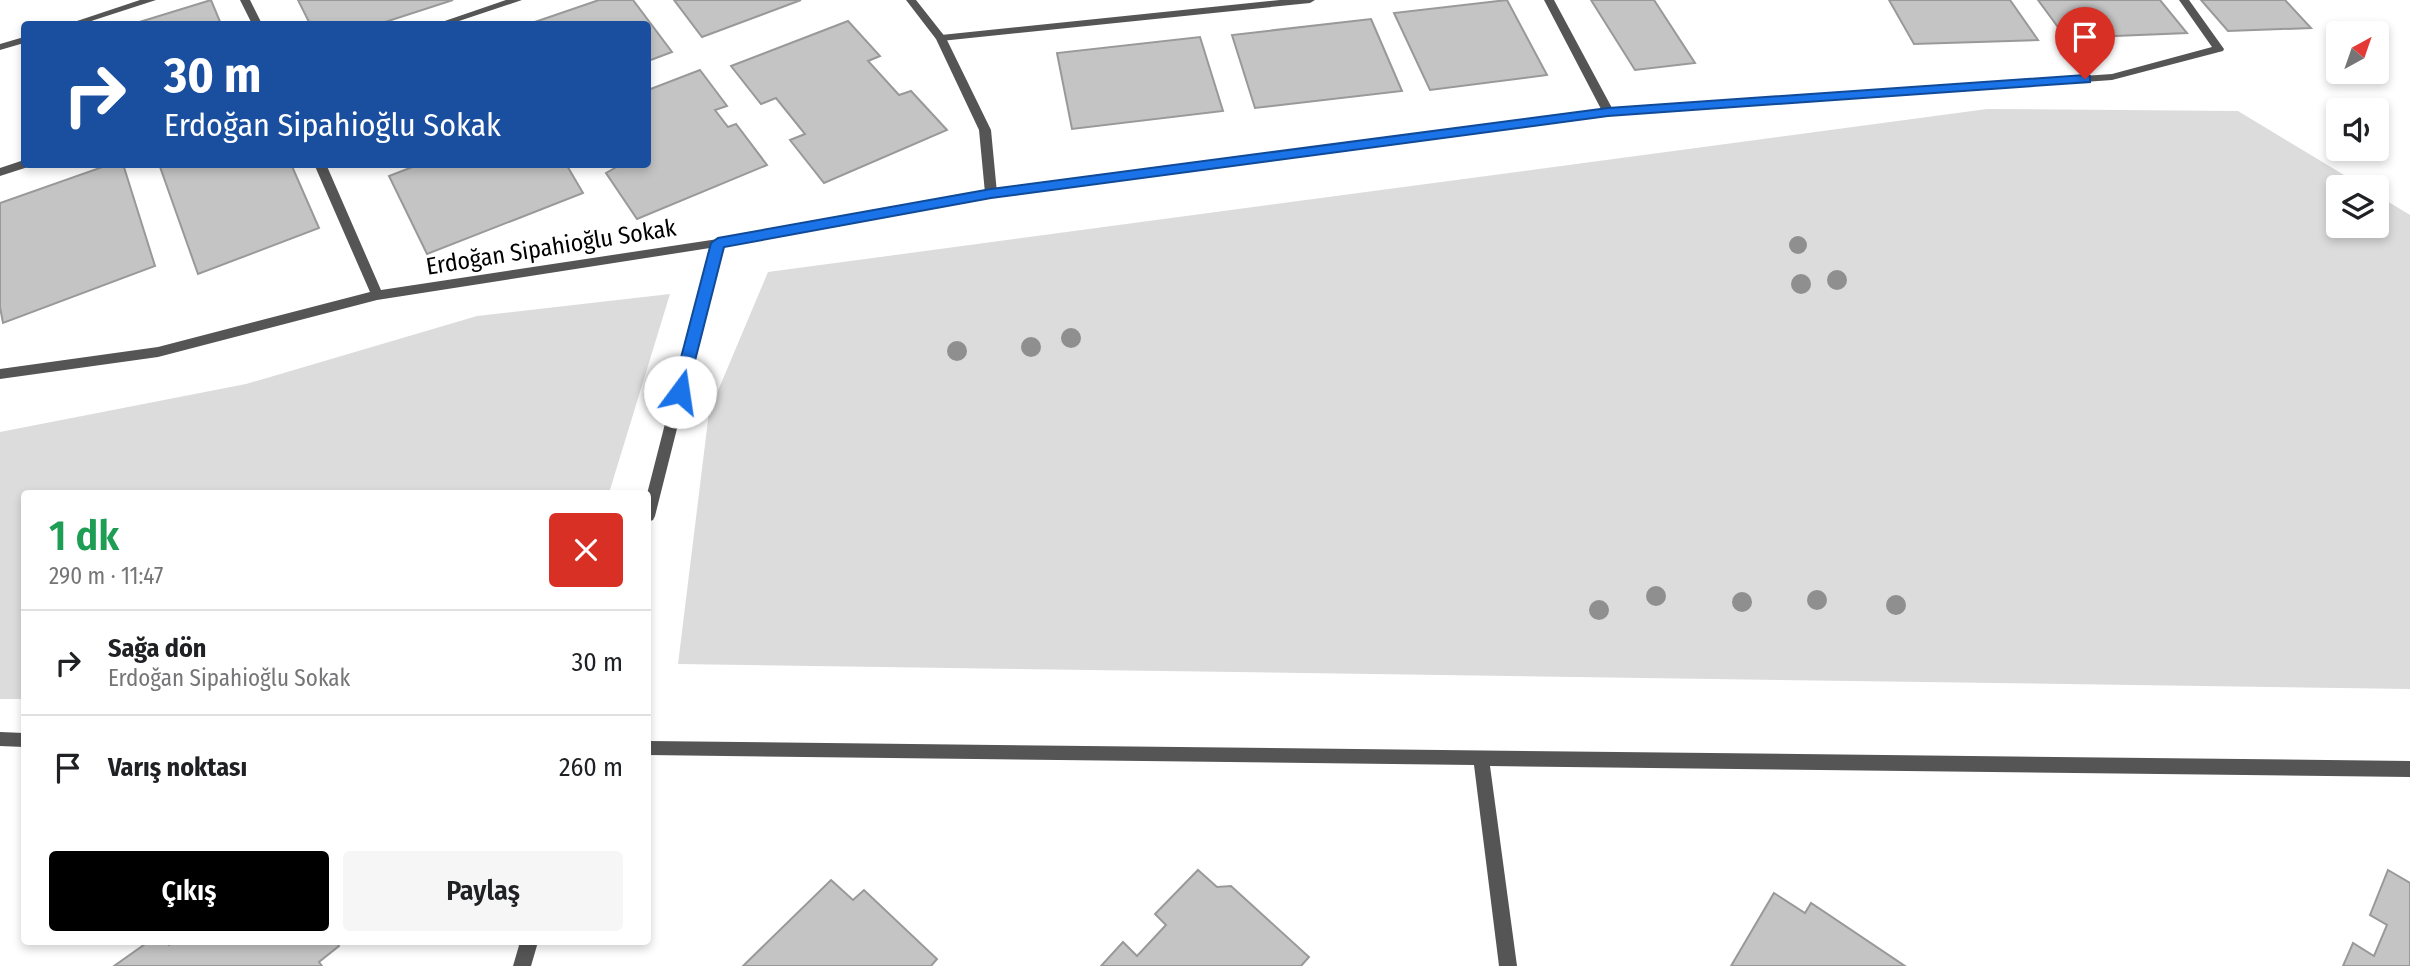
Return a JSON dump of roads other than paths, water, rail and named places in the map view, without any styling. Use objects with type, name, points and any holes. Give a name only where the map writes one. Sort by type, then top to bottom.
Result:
[{"type":"street","points":[[83,21],[151,0]]},
{"type":"street","points":[[245,0],[256,21]]},
{"type":"street","points":[[450,21],[517,0]]},
{"type":"street","points":[[911,0],[942,38],[985,131],[991,193]]},
{"type":"street","points":[[942,38],[1310,0]]},
{"type":"street","points":[[1549,0],[1608,112]]},
{"type":"street","name":"Erdoğan Sipahioğlu Sokak","points":[[0,374],[158,352],[377,295],[718,243],[991,193],[1608,112],[2112,77],[2219,49],[2184,0]]},
{"type":"street","points":[[0,47],[21,41]]},
{"type":"street","points":[[0,172],[21,165]]},
{"type":"street","points":[[322,168],[377,295]]},
{"type":"street","points":[[651,504],[718,243]]},
{"type":"street","points":[[0,739],[21,740]]},
{"type":"street","points":[[651,747],[2410,769]]},
{"type":"street","points":[[1481,757],[1508,966]]},
{"type":"street","points":[[522,966],[528,945]]}]
